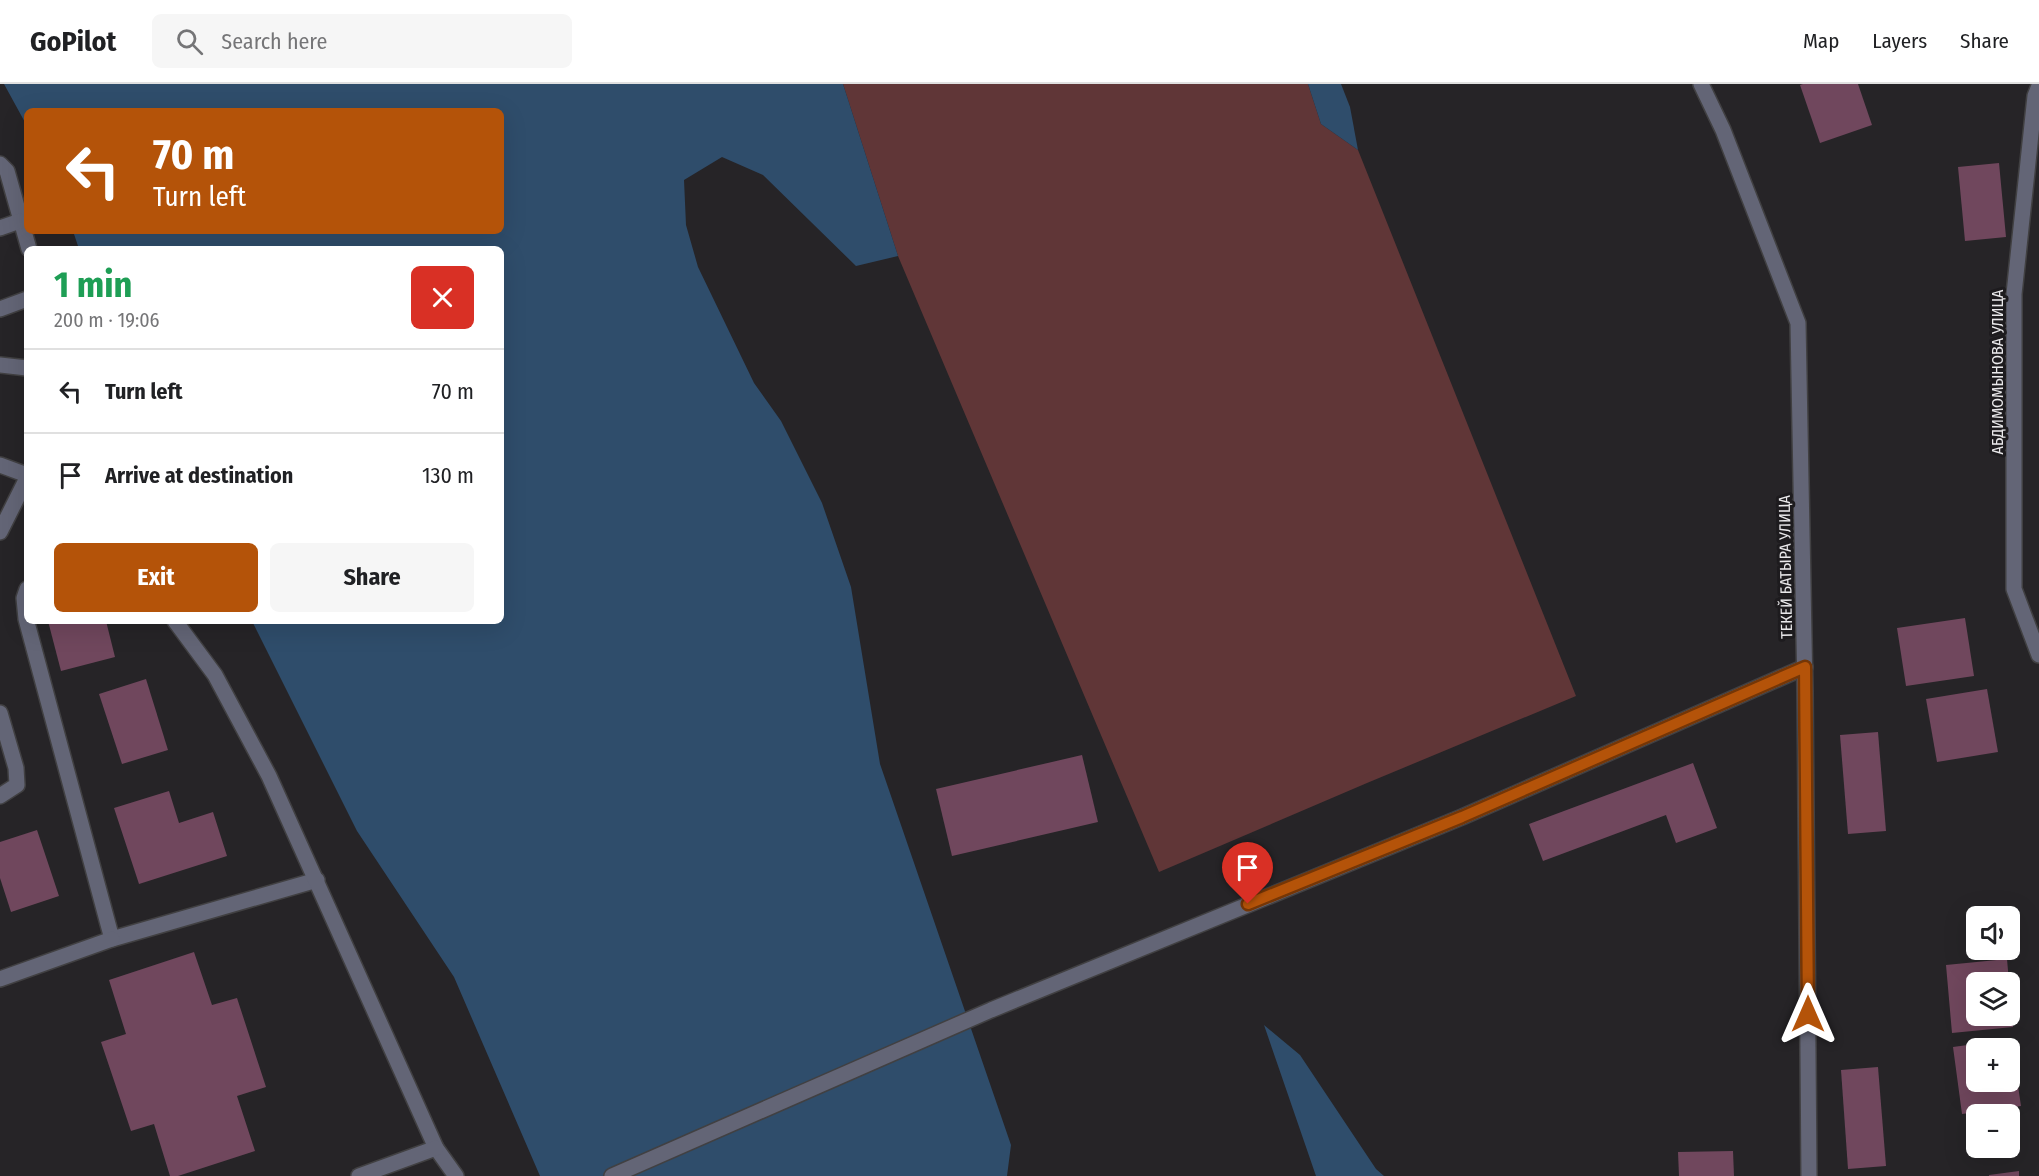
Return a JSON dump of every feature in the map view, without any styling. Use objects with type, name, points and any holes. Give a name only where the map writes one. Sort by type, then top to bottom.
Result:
[{"type":"street","name":"ТЕКЕЙ БАТЫРА УЛИЦА","points":[[1701,84],[1723,130],[1798,322],[1805,667],[1809,1176]]},
{"type":"street","name":"АБДИМОМЫНОВА УЛИЦА","points":[[2039,86],[2035,96],[2014,294],[2014,589],[2039,655]]},
{"type":"street","points":[[0,164],[7,171],[24,233]]},
{"type":"street","points":[[0,228],[20,221]]},
{"type":"street","points":[[0,309],[24,300]]},
{"type":"street","points":[[0,365],[24,368]]},
{"type":"street","points":[[0,465],[24,475]]},
{"type":"street","points":[[0,532],[24,482]]},
{"type":"street","points":[[27,624],[112,939]]},
{"type":"street","points":[[177,624],[215,675],[269,776],[435,1148],[456,1176]]},
{"type":"street","points":[[612,1176],[992,1010],[1462,817],[1805,667]]},
{"type":"street","points":[[0,713],[15,768],[17,785],[0,796]]},
{"type":"street","points":[[0,979],[112,939],[317,880]]},
{"type":"street","points":[[358,1176],[435,1148]]},
{"type":"shaded area","points":[[843,84],[1308,84],[1321,124],[1358,150],[1576,696],[1159,872],[898,256]]},
{"type":"water","points":[[4,84],[843,84],[898,256],[856,266],[763,175],[722,157],[684,180],[686,225],[698,267],[754,383],[781,421],[822,503],[851,587],[880,764],[1011,1145],[1007,1176],[540,1176],[454,977],[357,831],[254,624],[504,624],[504,246],[78,246],[74,234],[504,234],[504,108],[24,108],[24,121]]},
{"type":"water","points":[[1308,84],[1341,84],[1350,107],[1358,150],[1321,124]]},
{"type":"water","points":[[1264,1025],[1300,1055],[1376,1169],[1384,1176],[1316,1176]]},
{"type":"building","points":[[1858,84],[1872,125],[1820,143],[1800,85]]},
{"type":"building","points":[[1999,163],[2006,237],[1965,241],[1958,167]]},
{"type":"building","points":[[1965,618],[1974,676],[1906,686],[1897,628]]},
{"type":"building","points":[[49,624],[107,624],[115,657],[61,671]]},
{"type":"building","points":[[146,679],[168,750],[122,764],[99,694]]},
{"type":"building","points":[[1987,689],[1998,752],[1937,762],[1926,699]]},
{"type":"building","points":[[1878,732],[1886,831],[1848,834],[1840,735]]},
{"type":"building","points":[[1082,755],[1098,822],[952,856],[936,789]]},
{"type":"building","points":[[1693,763],[1717,828],[1676,843],[1666,815],[1543,861],[1529,824]]},
{"type":"building","points":[[169,791],[179,823],[213,812],[227,856],[139,884],[114,808]]},
{"type":"building","points":[[37,830],[59,896],[11,912],[0,878],[0,842]]},
{"type":"building","points":[[194,952],[212,1005],[237,998],[266,1087],[237,1096],[255,1151],[178,1176],[170,1176],[154,1124],[131,1131],[101,1042],[126,1034],[109,980]]},
{"type":"building","points":[[2007,960],[2008,972],[1966,972],[1966,1026],[2013,1027],[1952,1033],[1946,965]]},
{"type":"building","points":[[1966,1045],[1966,1092],[2019,1092],[2021,1106],[2020,1104],[1966,1104],[1966,1113],[1962,1114],[1953,1047]]},
{"type":"building","points":[[1878,1067],[1886,1166],[1848,1169],[1841,1070]]},
{"type":"building","points":[[1733,1151],[1734,1176],[1679,1176],[1678,1152]]},
{"type":"building","points":[[2019,1171],[2019,1176],[1989,1176],[1989,1175]]},
{"type":"route","points":[[1248,904],[1462,817],[1805,667],[1808,1014]]}]
